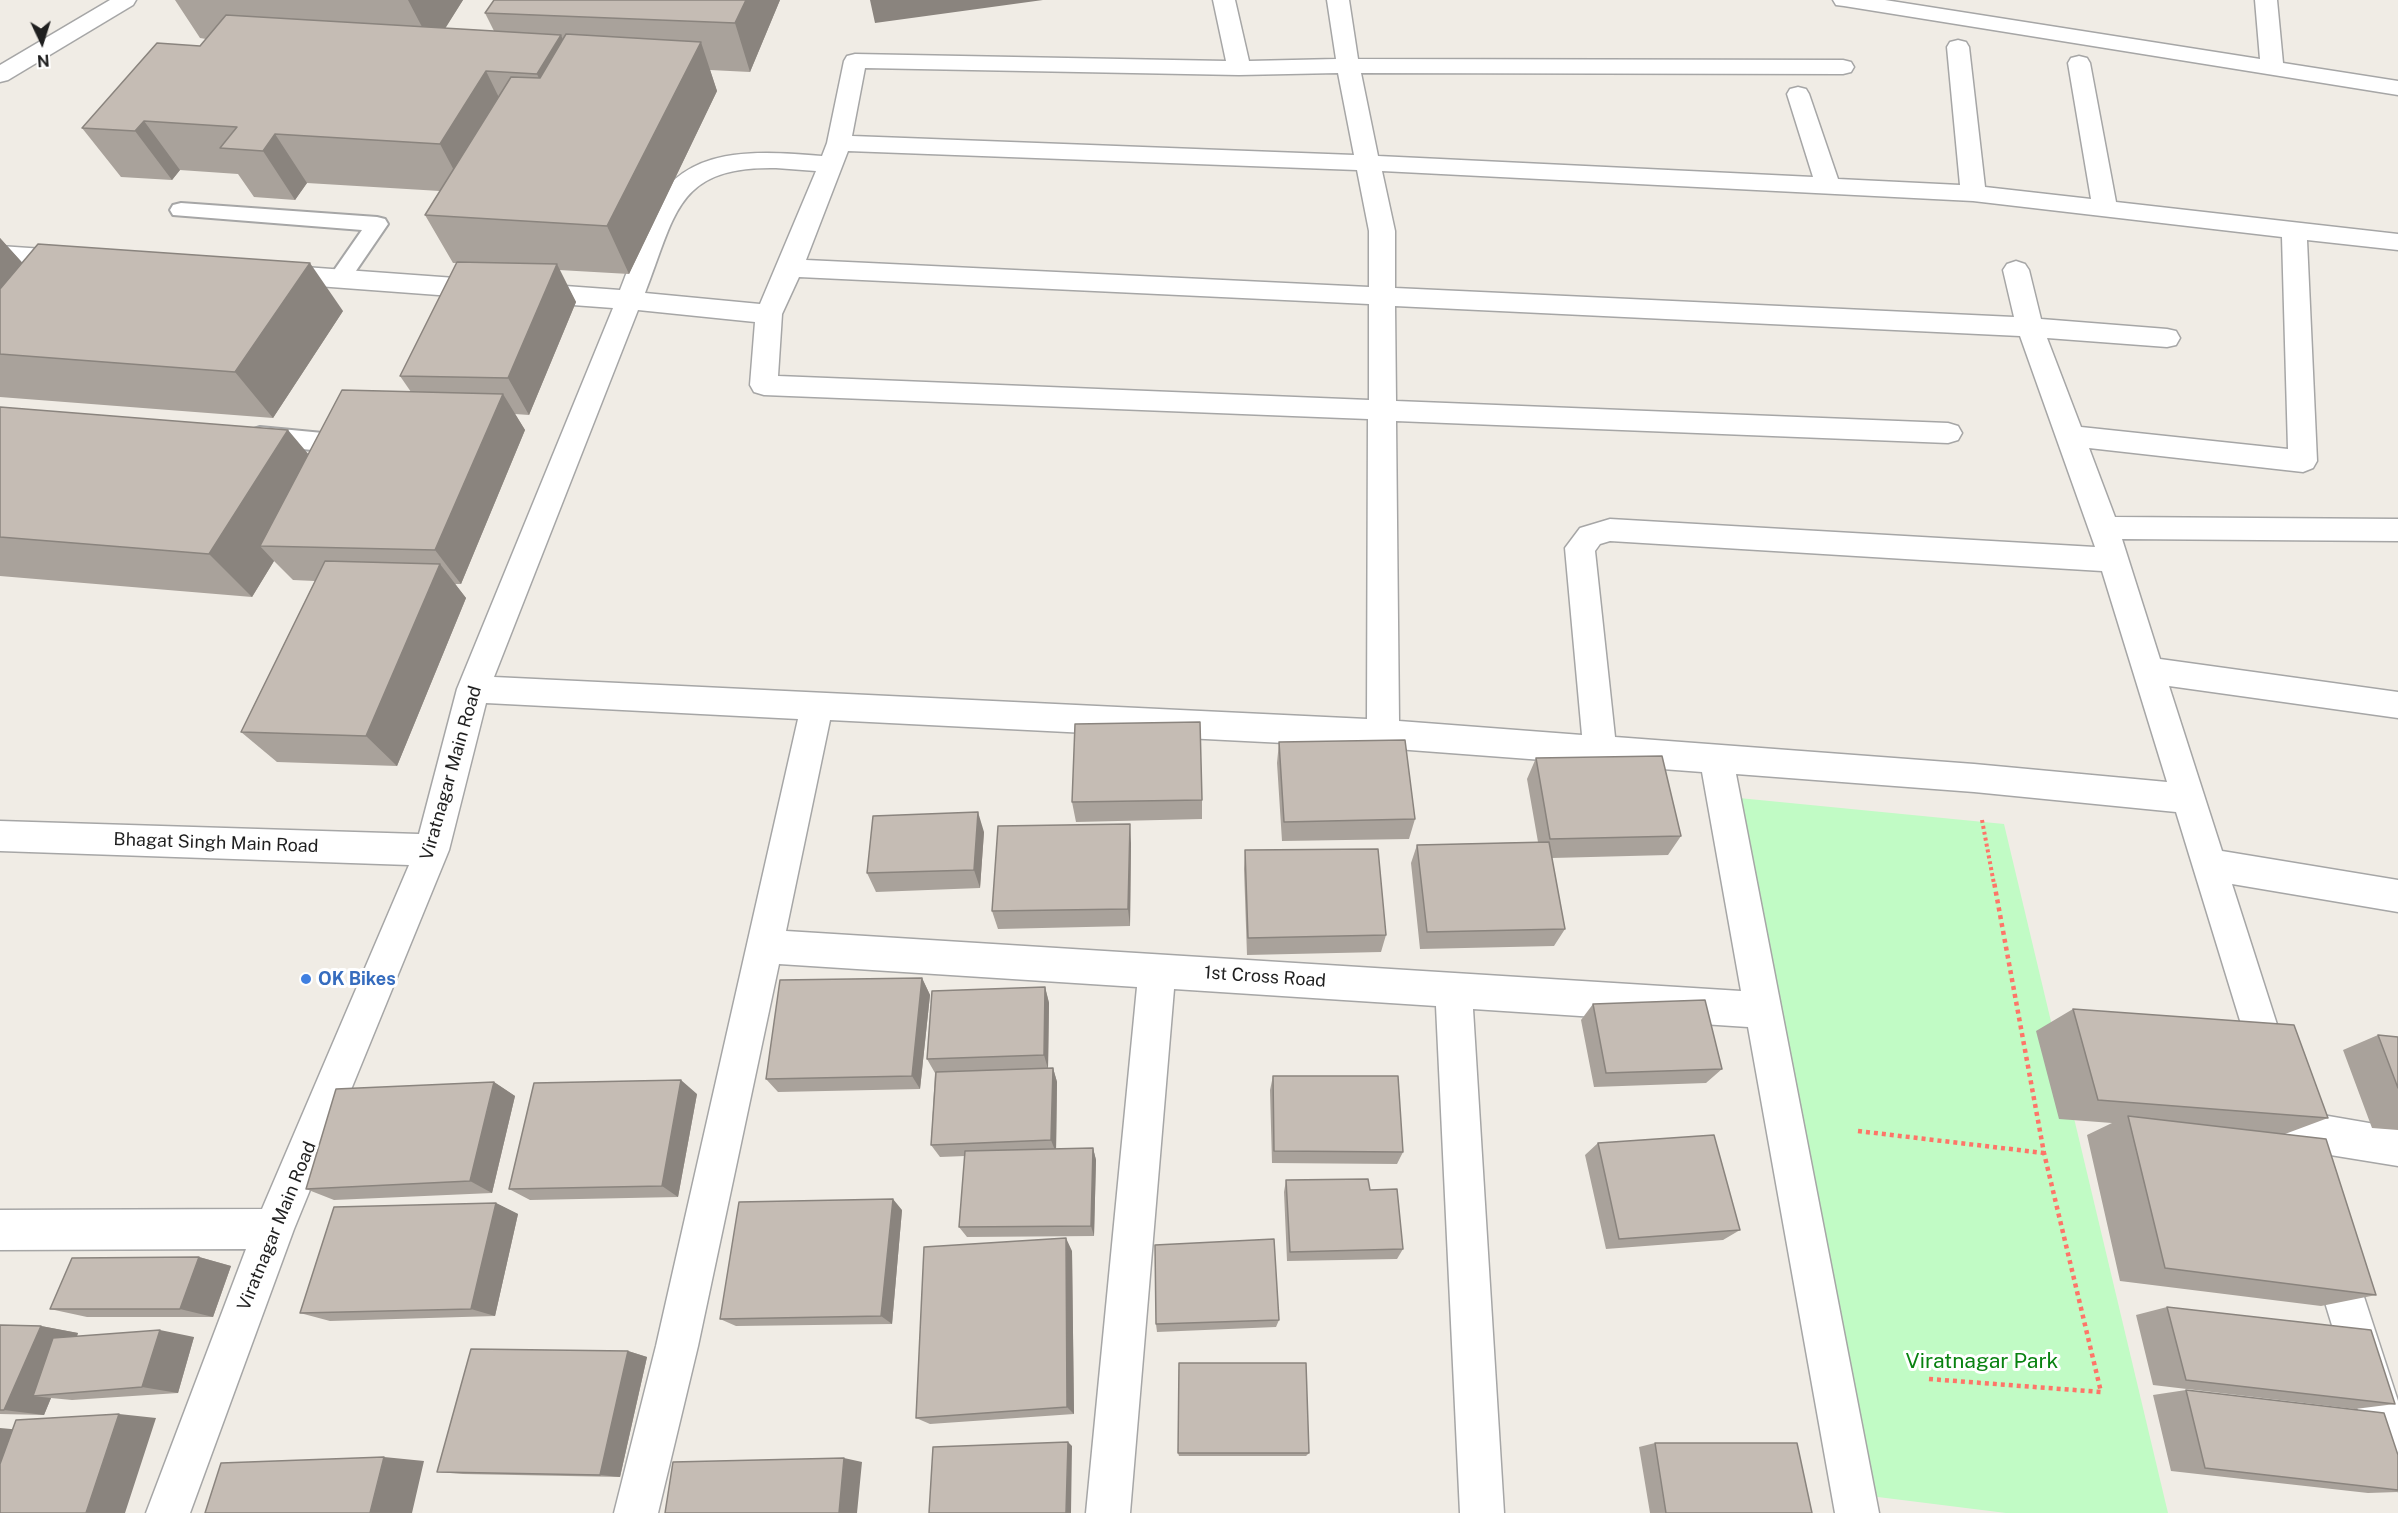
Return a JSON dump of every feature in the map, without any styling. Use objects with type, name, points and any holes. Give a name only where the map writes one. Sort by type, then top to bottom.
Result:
[{"type":"street","points":[[4,68],[125,0]]},
{"type":"street","points":[[1224,0],[1239,68]]},
{"type":"street","points":[[1338,0],[1348,66],[1382,231],[1383,734]]},
{"type":"street","points":[[1844,0],[2398,88]]},
{"type":"street","points":[[2266,0],[2272,68]]},
{"type":"street","points":[[1958,47],[1973,193]]},
{"type":"street","points":[[1843,67],[1348,66],[1239,68],[855,61],[835,154],[770,314],[764,385],[1948,433]]},
{"type":"street","points":[[2079,63],[2105,208]]},
{"type":"street","points":[[1798,94],[1828,186]]},
{"type":"street","name":"Viratnagar Main Road","points":[[168,1513],[274,1229],[432,850],[473,689],[667,204],[689,180],[711,168],[742,160],[835,154],[1368,163],[1973,193],[2398,242]]},
{"type":"street","points":[[2070,436],[2303,461],[2294,230]]},
{"type":"street","points":[[0,254],[93,261]]},
{"type":"street","points":[[790,268],[2030,327],[2167,338]]},
{"type":"street","points":[[2016,270],[2030,327],[2109,544],[2398,1469]]},
{"type":"street","points":[[257,273],[628,300],[770,314]]},
{"type":"street","points":[[1600,750],[1580,548],[1590,536],[1610,530],[2109,544],[2398,530]]},
{"type":"street","points":[[2148,670],[2398,705]]},
{"type":"street","points":[[473,689],[1383,734],[1716,757],[1974,778],[2188,799]]},
{"type":"street","points":[[636,1513],[677,1346],[818,707]]},
{"type":"street","points":[[1716,757],[1857,1513]]},
{"type":"street","name":"Bhagat Singh Main Road","points":[[0,836],[432,850]]},
{"type":"street","points":[[2208,864],[2398,896]]},
{"type":"street","name":"1st Cross Road","points":[[766,946],[1764,1010]]},
{"type":"street","points":[[1108,1513],[1157,970]]},
{"type":"street","points":[[1454,990],[1482,1513]]},
{"type":"street","points":[[2291,1129],[2398,1147]]},
{"type":"street","points":[[0,1230],[274,1229]]},
{"type":"lane","points":[[181,210],[376,224],[339,279]]},
{"type":"lane","points":[[237,434],[344,444]]},
{"type":"path","points":[[1929,1379],[2101,1392],[2044,1153],[1974,778]]},
{"type":"path","points":[[1858,1131],[2044,1153]]},
{"type":"green space","name":"Viratnagar Park","points":[[1739,798],[2004,824],[2168,1513],[2006,1513],[1854,1494]]},
{"type":"building","points":[[494,0],[746,0],[735,23],[485,13]]},
{"type":"building","points":[[226,15],[561,35],[537,74],[486,71],[440,144],[275,134],[263,151],[220,148],[237,127],[144,121],[135,131],[82,128],[157,43],[200,46]]},
{"type":"building","points":[[566,34],[701,42],[607,226],[425,215],[511,77],[540,78]]},
{"type":"building","points":[[38,244],[310,263],[235,372],[0,354],[0,289]]},
{"type":"building","points":[[457,262],[557,264],[508,378],[400,376]]},
{"type":"building","points":[[342,390],[503,394],[435,550],[260,546]]},
{"type":"building","points":[[0,407],[288,430],[209,554],[0,537]]},
{"type":"building","points":[[325,561],[440,564],[366,736],[241,732]]},
{"type":"building","points":[[1200,722],[1202,800],[1072,802],[1075,724]]},
{"type":"building","points":[[1405,740],[1415,819],[1284,822],[1279,742]]},
{"type":"building","points":[[1662,756],[1681,836],[1550,839],[1536,758]]},
{"type":"building","points":[[978,812],[974,870],[867,873],[873,816]]},
{"type":"building","points":[[1130,824],[1128,909],[992,911],[998,826]]},
{"type":"building","points":[[1549,842],[1565,929],[1427,932],[1417,845]]},
{"type":"building","points":[[1378,849],[1386,935],[1248,938],[1245,850]]},
{"type":"building","points":[[922,978],[912,1076],[766,1079],[780,980]]},
{"type":"building","points":[[1045,987],[1044,1055],[927,1059],[932,991]]},
{"type":"building","points":[[1705,1000],[1722,1069],[1606,1073],[1593,1004]]},
{"type":"building","points":[[2073,1009],[2294,1025],[2328,1118],[2098,1100]]},
{"type":"building","points":[[2378,1035],[2398,1037],[2398,1088]]},
{"type":"building","points":[[1053,1068],[1051,1140],[931,1145],[936,1072]]},
{"type":"building","points":[[1273,1076],[1398,1076],[1403,1152],[1274,1151]]},
{"type":"building","points":[[681,1080],[662,1186],[509,1189],[534,1083]]},
{"type":"building","points":[[494,1082],[470,1181],[306,1189],[336,1089]]},
{"type":"building","points":[[2128,1116],[2326,1139],[2376,1295],[2165,1268]]},
{"type":"building","points":[[1714,1135],[1740,1230],[1619,1239],[1598,1143]]},
{"type":"building","points":[[1093,1148],[1091,1226],[959,1227],[965,1151]]},
{"type":"building","points":[[1368,1179],[1370,1190],[1397,1189],[1403,1249],[1290,1252],[1286,1180]]},
{"type":"building","points":[[893,1199],[881,1316],[720,1319],[739,1202]]},
{"type":"building","points":[[496,1203],[471,1309],[300,1313],[334,1207]]},
{"type":"building","points":[[1066,1238],[1067,1407],[916,1418],[924,1247]]},
{"type":"building","points":[[1274,1239],[1279,1320],[1156,1324],[1155,1245]]},
{"type":"building","points":[[199,1257],[180,1309],[50,1309],[72,1258]]},
{"type":"building","points":[[2167,1307],[2371,1330],[2395,1404],[2186,1380]]},
{"type":"building","points":[[0,1325],[41,1326],[4,1410],[0,1410]]},
{"type":"building","points":[[160,1330],[142,1387],[33,1396],[53,1338]]},
{"type":"building","points":[[471,1349],[628,1351],[600,1475],[437,1472]]},
{"type":"building","points":[[1179,1363],[1306,1363],[1309,1453],[1178,1453]]},
{"type":"building","points":[[2186,1390],[2384,1413],[2398,1455],[2398,1490],[2205,1468]]},
{"type":"building","points":[[119,1414],[86,1513],[0,1513],[0,1464],[16,1420]]},
{"type":"building","points":[[1068,1442],[1066,1513],[929,1513],[933,1447]]},
{"type":"building","points":[[1655,1443],[1797,1443],[1812,1513],[1666,1513]]},
{"type":"building","points":[[384,1457],[370,1513],[205,1513],[221,1463]]},
{"type":"building","points":[[844,1458],[839,1513],[665,1513],[673,1462]]},
{"type":"place","name":"OK Bikes","points":[[306,979]]}]
